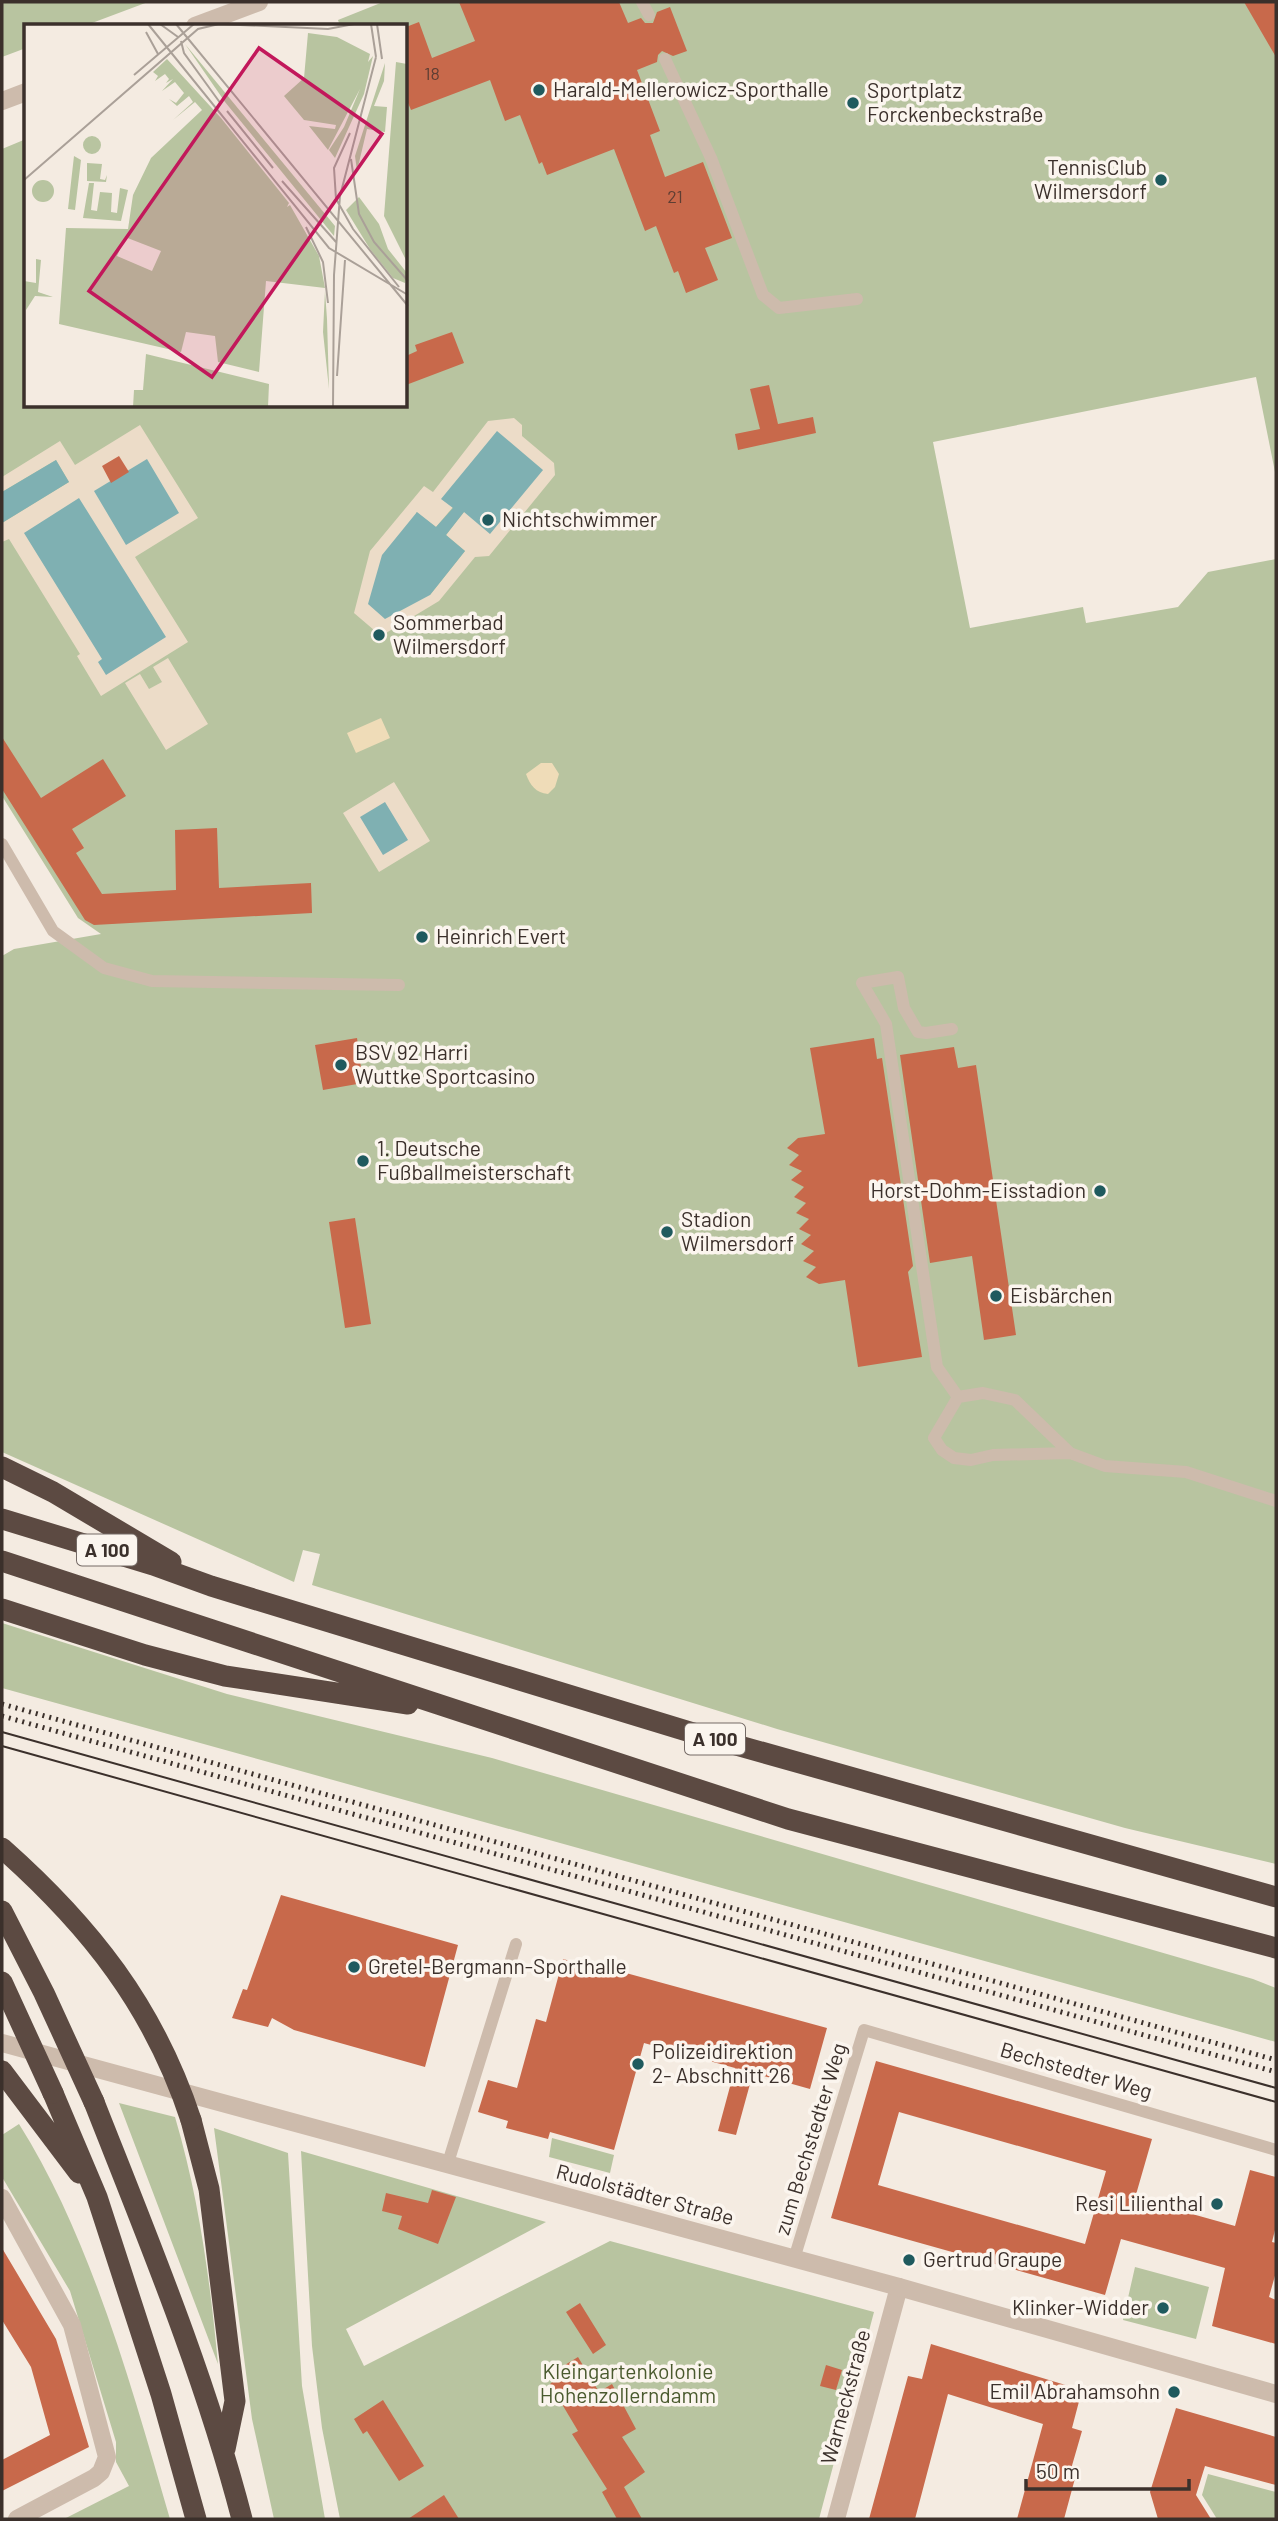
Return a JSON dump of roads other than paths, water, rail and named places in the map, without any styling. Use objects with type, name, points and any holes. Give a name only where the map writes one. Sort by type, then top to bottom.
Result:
[{"type":"highway","points":[[2,1467],[53,1492],[211,1587]]},
{"type":"highway","name":"A 100","points":[[2,1519],[129,1557],[211,1587],[690,1732],[1276,1897]]},
{"type":"highway","name":"A 100","points":[[2,1562],[788,1819],[1275,1948]]},
{"type":"highway","points":[[2,1609],[145,1655],[225,1676],[469,1713]]},
{"type":"highway","points":[[2,1848],[87,1931],[133,1994],[166,2053],[191,2120],[209,2189],[235,2401],[224,2451]]},
{"type":"highway","points":[[1222,1881],[1276,1886]]},
{"type":"highway","points":[[2,1911],[44,1993],[94,2102],[154,2254],[224,2451],[242,2519]]},
{"type":"highway","points":[[2,1982],[97,2197],[161,2394],[196,2519]]},
{"type":"highway","points":[[8,2079],[97,2197]]},
{"type":"street","points":[[200,24],[259,2]]},
{"type":"street","points":[[2,101],[24,93]]},
{"type":"street","name":"Rudolstädter Straße","points":[[2,2043],[899,2287],[1276,2394]]},
{"type":"street","points":[[2,2198],[72,2325],[107,2457],[101,2472],[94,2478],[16,2519]]},
{"type":"street","name":"Warneckstraße","points":[[836,2519],[899,2287]]},
{"type":"lane","points":[[642,2],[649,15]]},
{"type":"lane","points":[[665,59],[710,158],[763,295],[779,308],[857,299]]},
{"type":"lane","points":[[2,844],[53,931],[104,968],[152,981],[399,985]]},
{"type":"lane","points":[[951,1029],[918,1032],[904,1008],[898,977],[862,983],[886,1024],[937,1367],[958,1397]]},
{"type":"lane","points":[[1070,1453],[1015,1400],[983,1393],[958,1397],[934,1437],[942,1450],[954,1458],[971,1460],[993,1455],[1070,1453],[1105,1466],[1186,1472],[1276,1501]]},
{"type":"lane","points":[[447,2166],[516,1944]]},
{"type":"lane","name":"Bechstedter Weg","points":[[864,2030],[1276,2150]]},
{"type":"lane","name":"zum Bechstedter Weg","points":[[794,2259],[864,2030]]},
{"type":"water","name":"Nichtschwimmer","points":[[497,431],[543,470],[490,534],[464,512],[446,535],[465,551],[430,595],[385,619],[368,604],[382,555],[417,512],[436,527],[453,508],[441,499]]},
{"type":"water","points":[[147,459],[179,513],[126,545],[94,491]]},
{"type":"water","points":[[56,460],[69,482],[2,523],[2,492]]},
{"type":"water","points":[[79,498],[166,637],[106,675],[98,662],[102,659],[24,533]]},
{"type":"water","points":[[385,802],[408,840],[383,855],[360,817]]},
{"type":"tram line","points":[[2,1732],[1276,2088]]},
{"type":"tram line","points":[[2,1746],[1276,2102]]},
{"type":"railway","points":[[2,1704],[1276,2060]]},
{"type":"railway","points":[[2,1716],[1276,2072]]},
{"type":"place","name":"Harald-Mellerowicz-Sporthalle","points":[[539,90]]},
{"type":"place","name":"Sportplatz Forckenbeckstraße","points":[[853,103]]},
{"type":"place","name":"TennisClub Wilmersdorf","points":[[1161,180]]},
{"type":"place","name":"Nichtschwimmer","points":[[488,520]]},
{"type":"place","name":"Sommerbad Wilmersdorf","points":[[379,635]]},
{"type":"place","name":"Heinrich Evert","points":[[422,937]]},
{"type":"place","name":"BSV 92 Harri Wuttke Sportcasino","points":[[341,1065]]},
{"type":"place","name":"1. Deutsche Fußballmeisterschaft","points":[[363,1161]]},
{"type":"place","name":"Horst-Dohm-Eisstadion","points":[[1100,1191]]},
{"type":"place","name":"Stadion Wilmersdorf","points":[[667,1232]]},
{"type":"place","name":"Eisbärchen","points":[[996,1296]]},
{"type":"place","name":"Gretel-Bergmann-Sporthalle","points":[[354,1967]]},
{"type":"place","name":"Polizeidirektion 2- Abschnitt 26","points":[[638,2064]]},
{"type":"place","name":"Resi Lilienthal","points":[[1217,2204]]},
{"type":"place","name":"Gertrud Graupe","points":[[909,2260]]},
{"type":"place","name":"Klinker-Widder","points":[[1163,2308]]},
{"type":"place","name":"Emil Abrahamsohn","points":[[1174,2392]]},
{"type":"park label","name":"Kleingartenkolonie Hohenzollerndamm","points":[[628,2384]]}]
